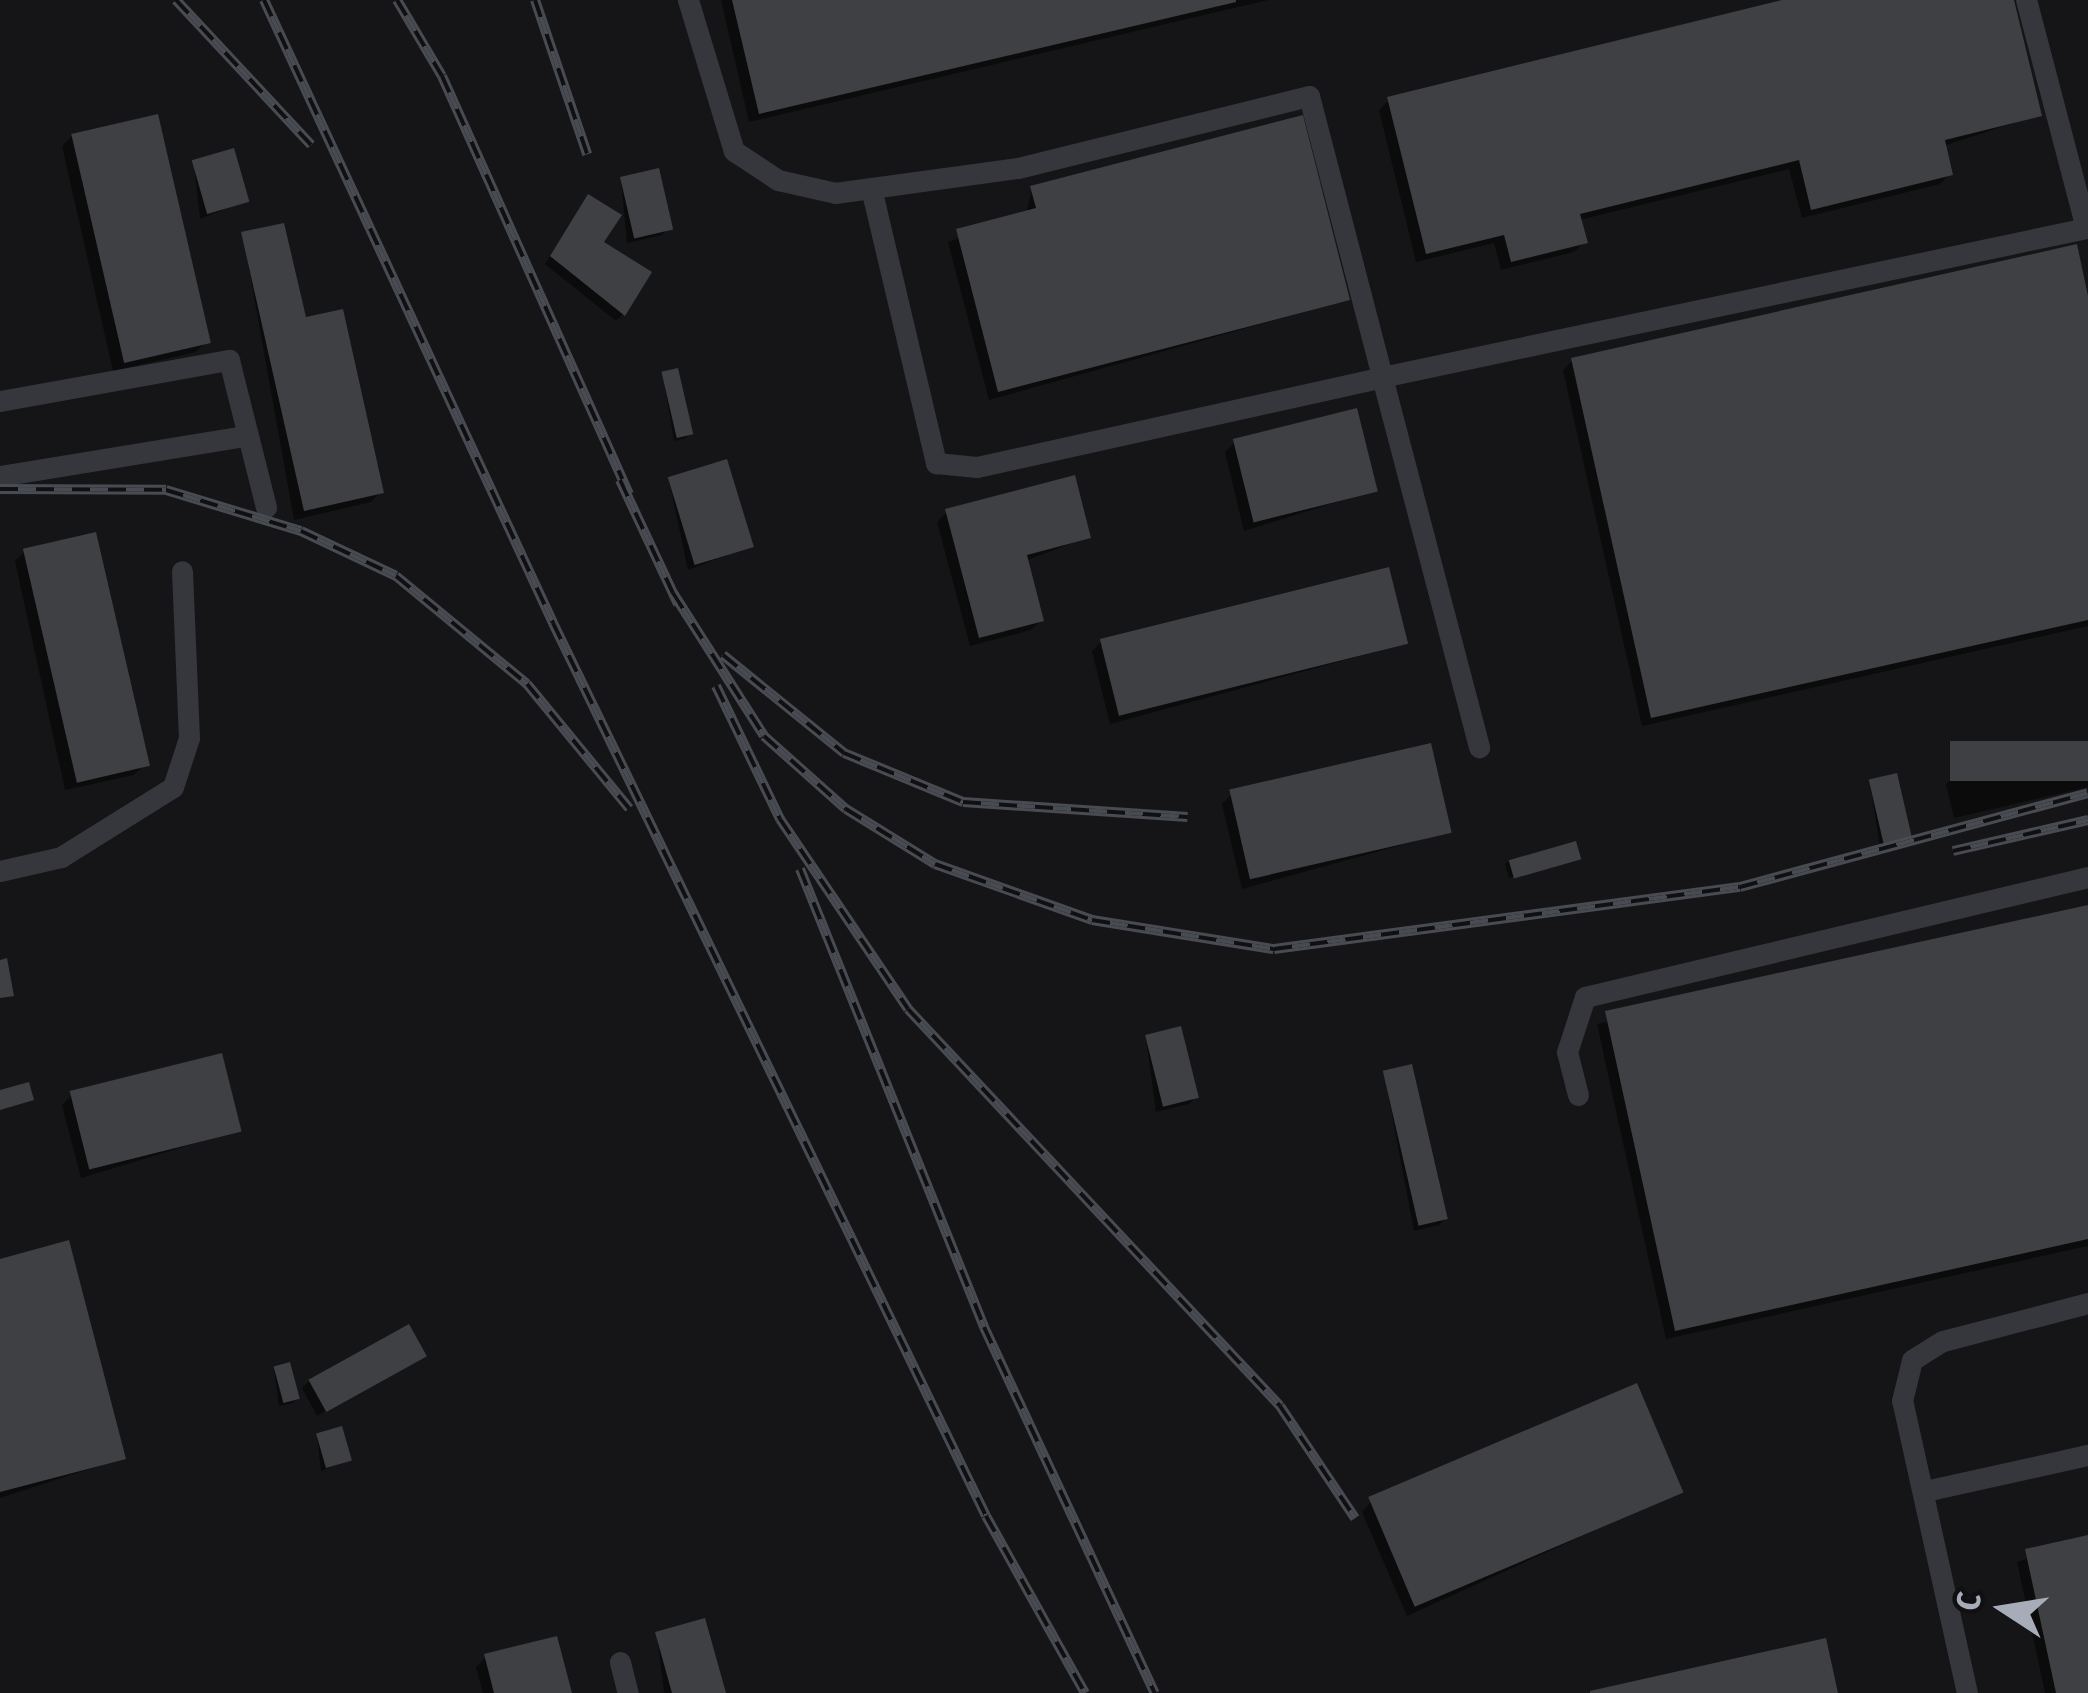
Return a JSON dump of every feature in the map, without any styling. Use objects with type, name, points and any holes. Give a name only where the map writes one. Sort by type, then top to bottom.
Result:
[{"type":"lane","points":[[688,0],[734,151],[778,180],[871,188],[1018,168],[1309,95],[1479,747]]},
{"type":"lane","points":[[871,188],[936,463],[977,467],[1382,377],[2087,231],[2026,0]]},
{"type":"lane","points":[[0,400],[229,360],[244,436],[266,507]]},
{"type":"lane","points":[[0,476],[244,436]]},
{"type":"lane","points":[[0,871],[61,856],[173,787],[189,738],[182,571]]},
{"type":"lane","points":[[1578,1095],[1567,1052],[1585,998],[2088,877]]},
{"type":"lane","points":[[1967,1693],[1902,1401],[1912,1360],[1943,1341],[2088,1303]]},
{"type":"lane","points":[[1925,1491],[2088,1455]]},
{"type":"lane","points":[[620,1662],[628,1693]]},
{"type":"building","points":[[732,0],[1236,0],[1236,2],[759,114]]},
{"type":"building","points":[[1782,0],[2014,0],[2042,116],[1945,140],[1953,175],[1811,210],[1799,160],[1580,214],[1588,243],[1511,262],[1504,235],[1426,254],[1387,97]]},
{"type":"building","points":[[158,114],[211,343],[124,363],[71,134]]},
{"type":"building","points":[[1303,115],[1350,300],[998,392],[956,229],[1036,208],[1030,186]]},
{"type":"building","points":[[234,148],[249,202],[207,214],[192,160]]},
{"type":"building","points":[[659,168],[673,229],[634,238],[620,177]]},
{"type":"building","points":[[588,194],[622,215],[604,242],[652,272],[625,316],[550,256]]},
{"type":"building","points":[[284,223],[306,317],[343,309],[384,493],[304,511],[241,232]]},
{"type":"building","points":[[2077,244],[2088,296],[2088,620],[1651,718],[1571,358]]},
{"type":"building","points":[[678,368],[693,434],[677,438],[661,372]]},
{"type":"building","points":[[1357,408],[1378,491],[1254,522],[1233,439]]},
{"type":"building","points":[[727,459],[754,547],[695,565],[668,477]]},
{"type":"building","points":[[1075,475],[1091,538],[1027,555],[1044,621],[979,638],[945,509]]},
{"type":"building","points":[[96,532],[150,766],[77,783],[23,549]]},
{"type":"building","points":[[1389,567],[1408,644],[1119,716],[1100,639]]},
{"type":"building","points":[[1950,741],[2088,741],[2088,781],[1950,781]]},
{"type":"building","points":[[1431,743],[1452,833],[1250,879],[1229,790]]},
{"type":"building","points":[[1897,773],[1912,837],[1884,844],[1869,780]]},
{"type":"building","points":[[1576,841],[1581,859],[1514,879],[1509,860]]},
{"type":"building","points":[[2088,905],[2088,1239],[1675,1331],[1605,1011]]},
{"type":"building","points":[[7,958],[14,996],[0,998],[0,960]]},
{"type":"building","points":[[1181,1026],[1199,1098],[1163,1107],[1145,1035]]},
{"type":"building","points":[[222,1053],[242,1132],[89,1170],[70,1091]]},
{"type":"building","points":[[1412,1064],[1448,1219],[1419,1226],[1383,1071]]},
{"type":"building","points":[[29,1082],[34,1100],[0,1110],[0,1090]]},
{"type":"building","points":[[69,1240],[126,1459],[0,1492],[0,1259]]},
{"type":"building","points":[[409,1324],[427,1356],[326,1412],[308,1380]]},
{"type":"building","points":[[290,1362],[300,1399],[283,1403],[274,1366]]},
{"type":"building","points":[[1637,1383],[1683,1493],[1415,1607],[1368,1497]]},
{"type":"building","points":[[342,1426],[352,1461],[326,1468],[316,1433]]},
{"type":"building","points":[[2088,1535],[2088,1693],[2056,1693],[2025,1549]]},
{"type":"building","points":[[705,1618],[726,1693],[672,1693],[655,1632]]},
{"type":"building","points":[[557,1636],[572,1693],[494,1693],[484,1654]]},
{"type":"building","points":[[1826,1638],[1838,1693],[1590,1693],[1590,1691]]},
{"type":"railway","points":[[176,0],[311,145]]},
{"type":"railway","points":[[264,0],[553,623],[986,1516],[1085,1693]]},
{"type":"railway","points":[[397,0],[442,76],[629,494]]},
{"type":"railway","points":[[535,0],[587,154]]},
{"type":"railway","points":[[620,480],[678,604]]},
{"type":"railway","points":[[0,489],[166,490],[301,531],[396,576],[527,684],[629,808]]},
{"type":"railway","points":[[673,593],[764,736],[846,809],[935,864],[1092,920],[1274,949],[1740,887],[2088,793]]},
{"type":"railway","points":[[723,655],[844,753],[963,802],[1187,817]]},
{"type":"railway","points":[[716,686],[780,819],[908,1009],[1280,1406],[1355,1518]]},
{"type":"railway","points":[[1953,851],[2088,820]]},
{"type":"railway","points":[[800,869],[984,1327],[1155,1693]]}]
